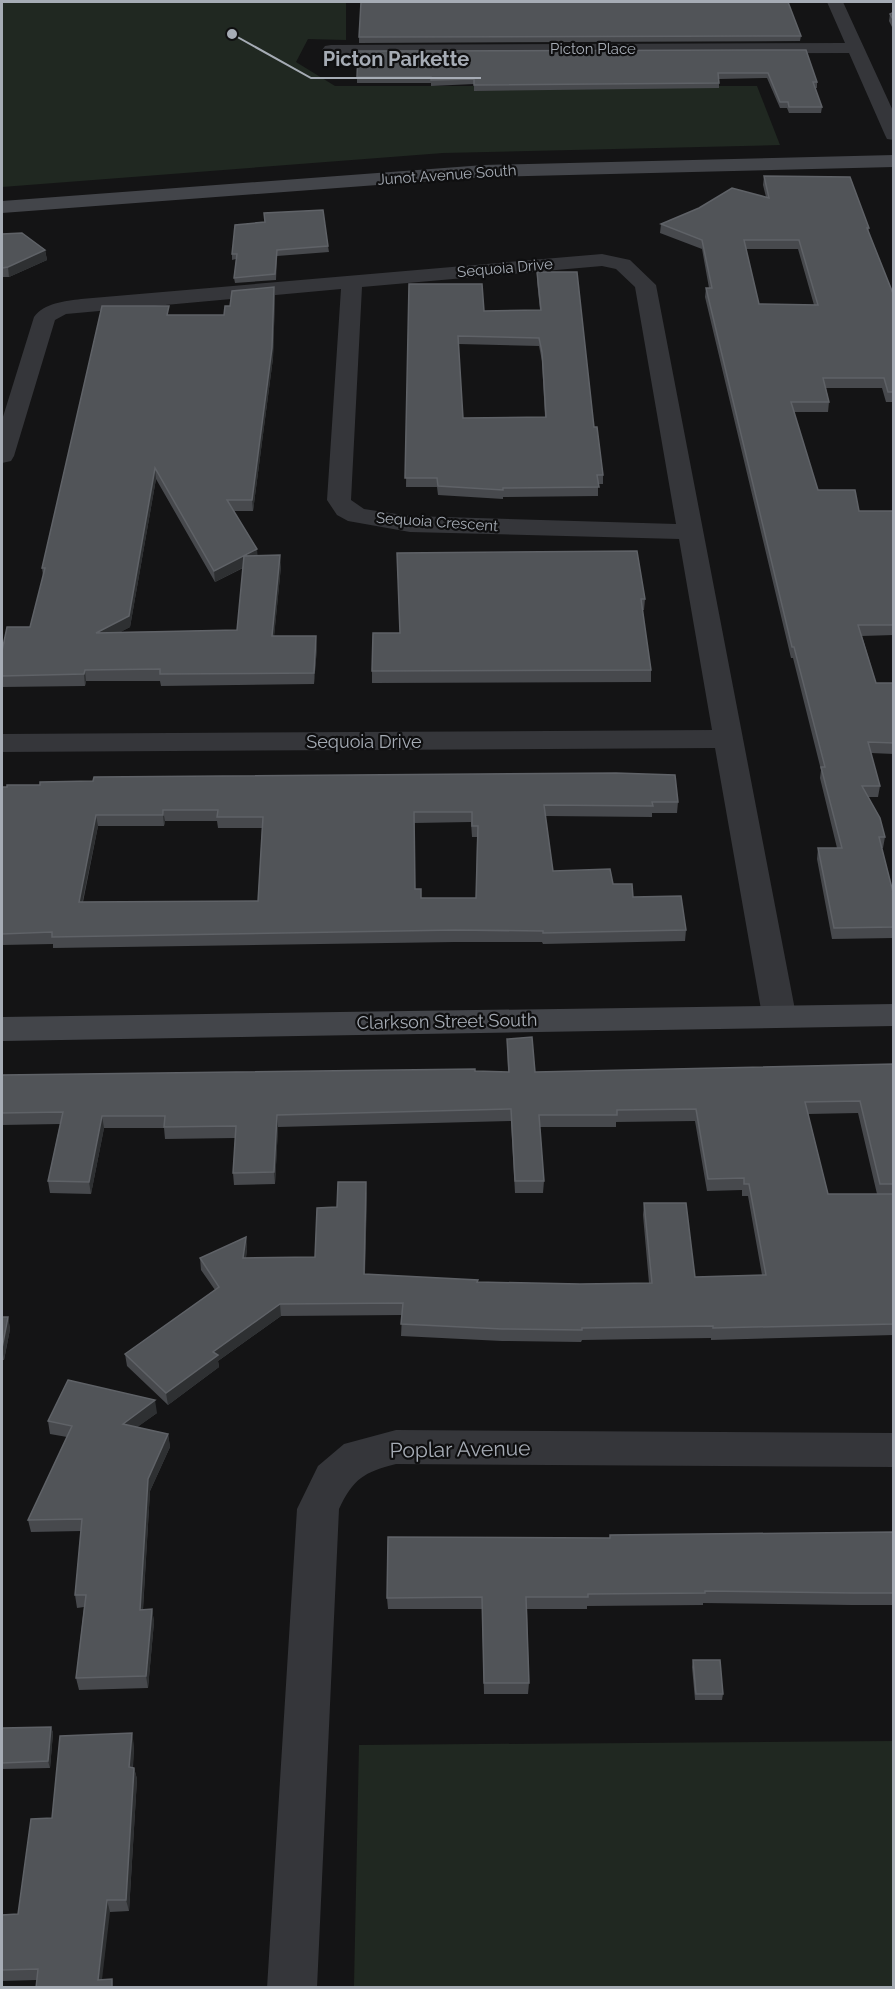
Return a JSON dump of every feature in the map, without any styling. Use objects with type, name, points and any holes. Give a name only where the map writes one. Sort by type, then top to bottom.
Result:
[{"type":"main road","name":"Junot Avenue South","points":[[2,207],[484,171],[894,161]]},
{"type":"main road","name":"Clarkson Street South","points":[[2,1029],[894,1015]]},
{"type":"street","points":[[835,2],[894,135]]},
{"type":"street","name":"Picton Place","points":[[331,50],[855,48]]},
{"type":"street","name":"Sequoia Drive","points":[[2,456],[45,317],[60,309],[81,305],[352,280],[602,260],[623,264],[645,285],[779,1016]]},
{"type":"street","name":"Sequoia Crescent","points":[[352,280],[339,500],[346,510],[357,516],[410,524],[689,532]]},
{"type":"street","name":"Sequoia Drive","points":[[2,743],[727,739]]},
{"type":"street","name":"Poplar Avenue","points":[[292,1988],[318,1509],[333,1478],[358,1456],[396,1447],[894,1449]]},
{"type":"shaded area","points":[[2,2],[346,2],[346,40],[308,39],[296,62],[335,86],[757,86],[780,145],[443,153],[2,187]]},
{"type":"shaded area","points":[[893,1741],[893,1987],[354,1987],[359,1745]]},
{"type":"building","points":[[361,2],[788,2],[801,36],[359,37]]},
{"type":"building","points":[[806,50],[817,82],[813,82],[822,107],[789,107],[788,102],[780,102],[768,73],[718,73],[719,83],[474,85],[474,79],[357,77],[358,51]]},
{"type":"building","points":[[764,176],[850,177],[894,296],[894,392],[888,392],[884,378],[823,378],[829,402],[791,402],[818,490],[855,490],[859,511],[894,511],[894,625],[858,625],[876,683],[894,683],[894,743],[868,742],[880,786],[862,786],[880,818],[885,837],[879,837],[894,896],[894,927],[834,928],[818,848],[842,848],[821,767],[825,767],[794,647],[792,647],[706,288],[712,288],[702,240],[661,224],[699,208],[732,188],[769,198]],"holes":[[[744,240],[799,240],[818,305],[759,304]]]},
{"type":"building","points":[[323,210],[328,246],[277,250],[275,274],[234,278],[237,254],[232,254],[235,225],[265,222],[264,213]]},
{"type":"building","points":[[22,233],[45,250],[2,268],[2,234]]},
{"type":"building","points":[[537,272],[577,272],[594,427],[597,427],[603,475],[597,475],[599,487],[503,488],[503,490],[438,486],[437,478],[405,478],[409,284],[482,284],[484,311],[541,310]],"holes":[[[458,336],[539,338],[546,417],[463,418]]]},
{"type":"building","points":[[274,287],[272,348],[252,500],[227,500],[257,549],[214,571],[155,468],[129,616],[96,633],[237,630],[244,556],[280,555],[272,636],[316,636],[314,673],[160,674],[160,669],[85,670],[84,674],[2,676],[2,651],[7,627],[30,627],[102,306],[169,306],[167,315],[224,315],[225,306],[230,306],[232,291]]},
{"type":"building","points":[[637,551],[645,599],[641,599],[651,670],[372,671],[373,633],[400,633],[397,553]]},
{"type":"building","points":[[616,773],[675,775],[678,802],[652,802],[653,806],[544,805],[553,871],[610,869],[613,884],[632,884],[633,897],[681,896],[686,930],[543,933],[543,931],[455,930],[52,937],[52,932],[2,934],[2,787],[40,785],[40,782],[93,781],[94,777]],"holes":[[[163,810],[218,810],[217,817],[263,817],[258,901],[79,902],[96,815],[163,815]],[[414,812],[472,812],[472,826],[478,826],[476,898],[421,898],[421,889],[415,889]]]},
{"type":"building","points":[[532,1037],[535,1072],[894,1064],[894,1184],[880,1184],[860,1101],[805,1102],[828,1194],[894,1194],[894,1324],[582,1328],[582,1330],[502,1329],[401,1324],[403,1303],[280,1304],[213,1352],[218,1355],[166,1393],[125,1354],[219,1287],[200,1258],[246,1237],[243,1258],[315,1257],[317,1208],[337,1207],[338,1182],[366,1182],[364,1274],[478,1280],[477,1282],[580,1284],[652,1283],[644,1203],[686,1203],[695,1277],[766,1275],[749,1184],[744,1184],[744,1178],[708,1179],[696,1109],[617,1110],[617,1115],[539,1115],[544,1181],[515,1181],[511,1109],[277,1115],[274,1172],[233,1173],[236,1126],[164,1127],[165,1116],[102,1116],[89,1182],[48,1181],[63,1112],[2,1113],[2,1075],[475,1069],[475,1071],[509,1072],[507,1039]]},
{"type":"building","points":[[2,1317],[8,1317],[2,1348]]},
{"type":"building","points":[[68,1380],[155,1400],[123,1424],[168,1434],[148,1479],[140,1610],[152,1609],[146,1676],[76,1678],[86,1595],[75,1595],[82,1519],[28,1520],[72,1426],[48,1421]]},
{"type":"building","points":[[894,1532],[894,1593],[705,1591],[705,1593],[588,1594],[588,1597],[526,1597],[529,1683],[484,1683],[482,1597],[387,1598],[388,1537],[610,1538],[610,1535]]},
{"type":"building","points":[[693,1660],[720,1660],[723,1694],[696,1694]]},
{"type":"building","points":[[51,1727],[48,1761],[2,1763],[2,1728]]},
{"type":"building","points":[[132,1733],[129,1767],[134,1768],[126,1900],[107,1900],[98,1980],[112,1979],[112,1988],[36,1988],[38,1969],[2,1970],[2,1915],[18,1914],[31,1819],[52,1818],[60,1736]]},
{"type":"place","name":"Picton Parkette","points":[[232,34]]}]
